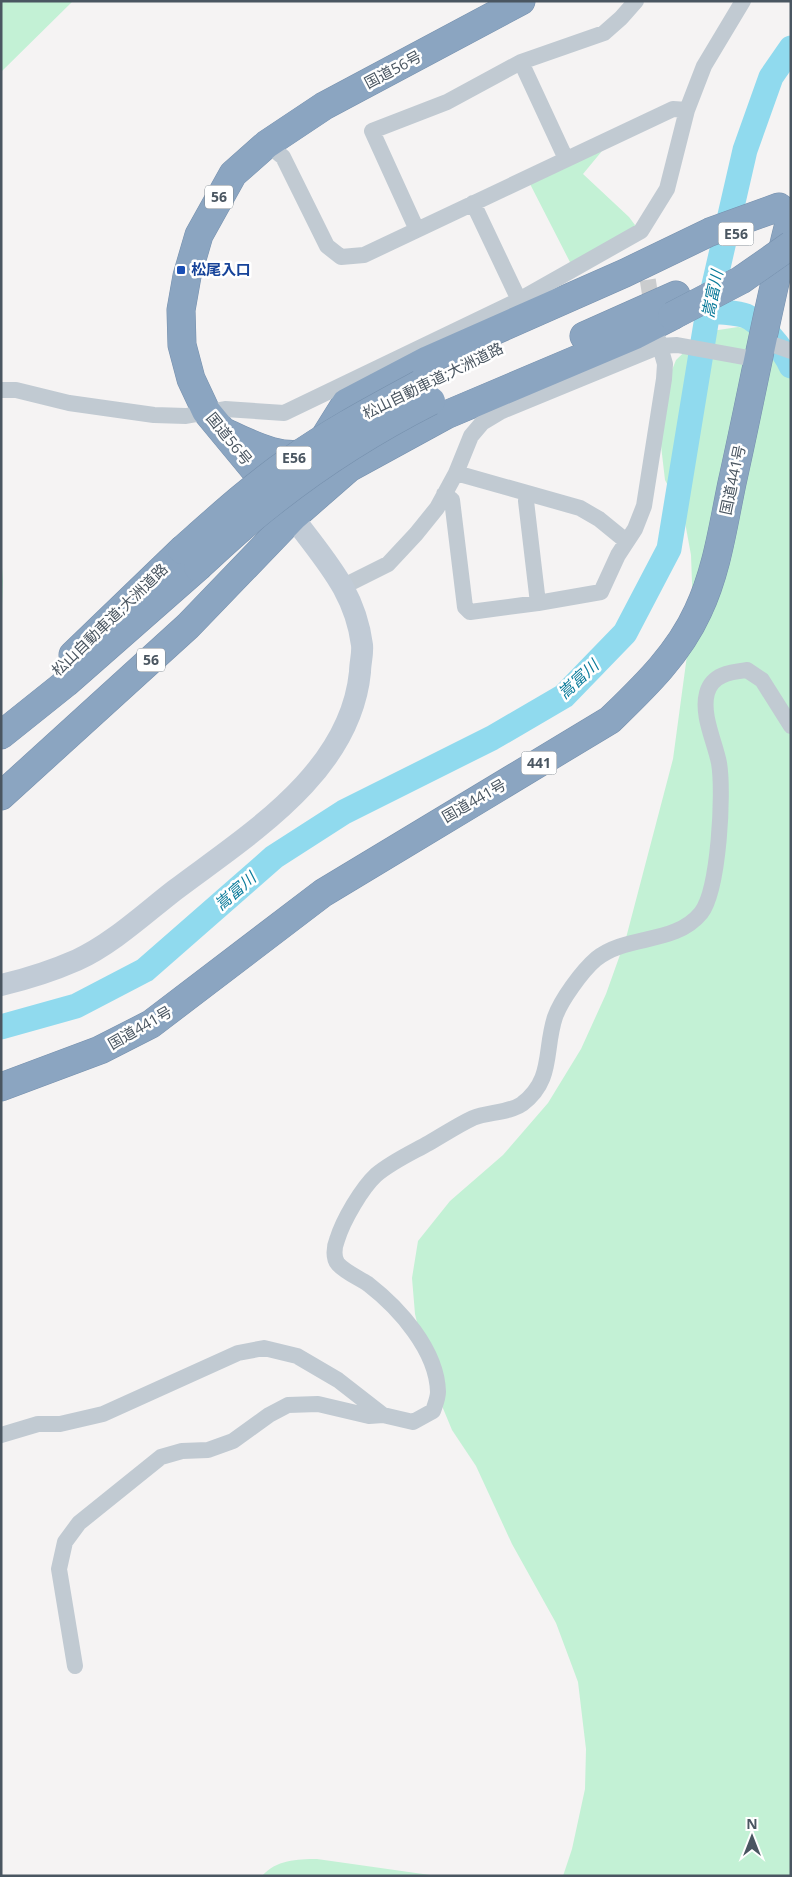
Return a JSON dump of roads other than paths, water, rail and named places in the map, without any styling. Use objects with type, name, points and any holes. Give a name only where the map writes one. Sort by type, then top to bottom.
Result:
[{"type":"highway","name":"国道56号","points":[[293,517],[214,421],[191,379],[182,345],[181,310],[187,276],[199,235],[234,174],[267,144],[324,106],[520,1]]},
{"type":"highway","points":[[293,517],[319,448],[346,404],[428,360],[680,258],[710,232],[788,212]]},
{"type":"highway","name":"松山自動車道;大洲道路","points":[[425,392],[563,346],[668,314],[737,263],[788,212]]},
{"type":"highway","name":"国道441号","points":[[1,1087],[100,1050],[151,1024],[322,893],[610,720],[674,654],[698,611],[717,555],[754,352],[783,271],[788,212]]},
{"type":"highway","points":[[293,517],[349,468],[405,436],[446,415],[635,335],[668,314],[741,280],[791,245]]},
{"type":"highway","name":"松山自動車道;大洲道路","points":[[1,719],[190,559],[268,505],[302,478],[388,422],[425,392],[680,258]]},
{"type":"highway","points":[[214,421],[249,444],[282,454],[308,453],[319,448]]},
{"type":"highway","name":"56","points":[[1,796],[188,626],[293,517]]},
{"type":"highway","name":"松山自動車道;大洲道路","points":[[1,735],[66,683],[190,559]]},
{"type":"street","points":[[417,230],[372,131],[447,102],[521,62],[604,33],[636,1]]},
{"type":"street","points":[[1,390],[16,390],[69,404],[154,415],[186,416],[214,421],[252,409],[284,412],[519,300],[642,231],[667,189],[687,110],[704,66],[743,1]]},
{"type":"street","points":[[521,62],[566,159]]},
{"type":"street","points":[[267,144],[283,157],[327,246],[341,256],[364,255],[673,109],[687,110]]},
{"type":"street","points":[[473,203],[519,300]]},
{"type":"street","points":[[642,231],[643,252]]},
{"type":"street","points":[[444,494],[452,500],[465,607],[470,612],[600,592],[626,541],[635,529],[644,506],[664,379],[665,364],[660,346],[668,314]]},
{"type":"street","points":[[344,586],[388,564],[416,534],[437,508],[456,473],[471,436],[482,423],[541,394],[660,346],[677,345],[754,352],[791,351]]},
{"type":"street","points":[[456,473],[580,508],[599,519],[626,541]]},
{"type":"street","points":[[527,494],[526,501],[538,603]]},
{"type":"street","points":[[1,985],[32,977],[78,960],[108,941],[246,836],[300,790],[345,727],[359,683],[362,647],[356,618],[344,586],[293,517]]},
{"type":"street","points":[[74,1666],[59,1569],[65,1542],[79,1523],[161,1457],[182,1451],[208,1450],[234,1441],[269,1415],[288,1405],[318,1404],[370,1416],[383,1415],[413,1422],[433,1411],[438,1394],[432,1361],[408,1324],[386,1299],[338,1264],[334,1252],[337,1239],[360,1196],[376,1176],[474,1118],[520,1105],[544,1080],[555,1017],[569,991],[596,959],[622,945],[665,936],[685,928],[702,911],[715,876],[719,832],[719,765],[707,716],[706,694],[713,681],[725,673],[747,670],[762,680],[791,726]]},
{"type":"street","points":[[1,1435],[38,1424],[60,1424],[103,1414],[238,1353],[264,1348],[297,1356],[338,1380],[383,1415]]},
{"type":"waterway","name":"嵩富川","points":[[1,1027],[76,1006],[145,970],[274,857],[344,812],[492,738],[564,696],[625,633],[669,549],[708,311],[745,150],[771,77],[791,48]]},
{"type":"waterway","points":[[708,311],[734,313],[749,318],[764,329],[791,366]]},
{"type":"tunnel","points":[[644,256],[653,313]]},
{"type":"place","name":"松尾入口","points":[[181,270]]}]
